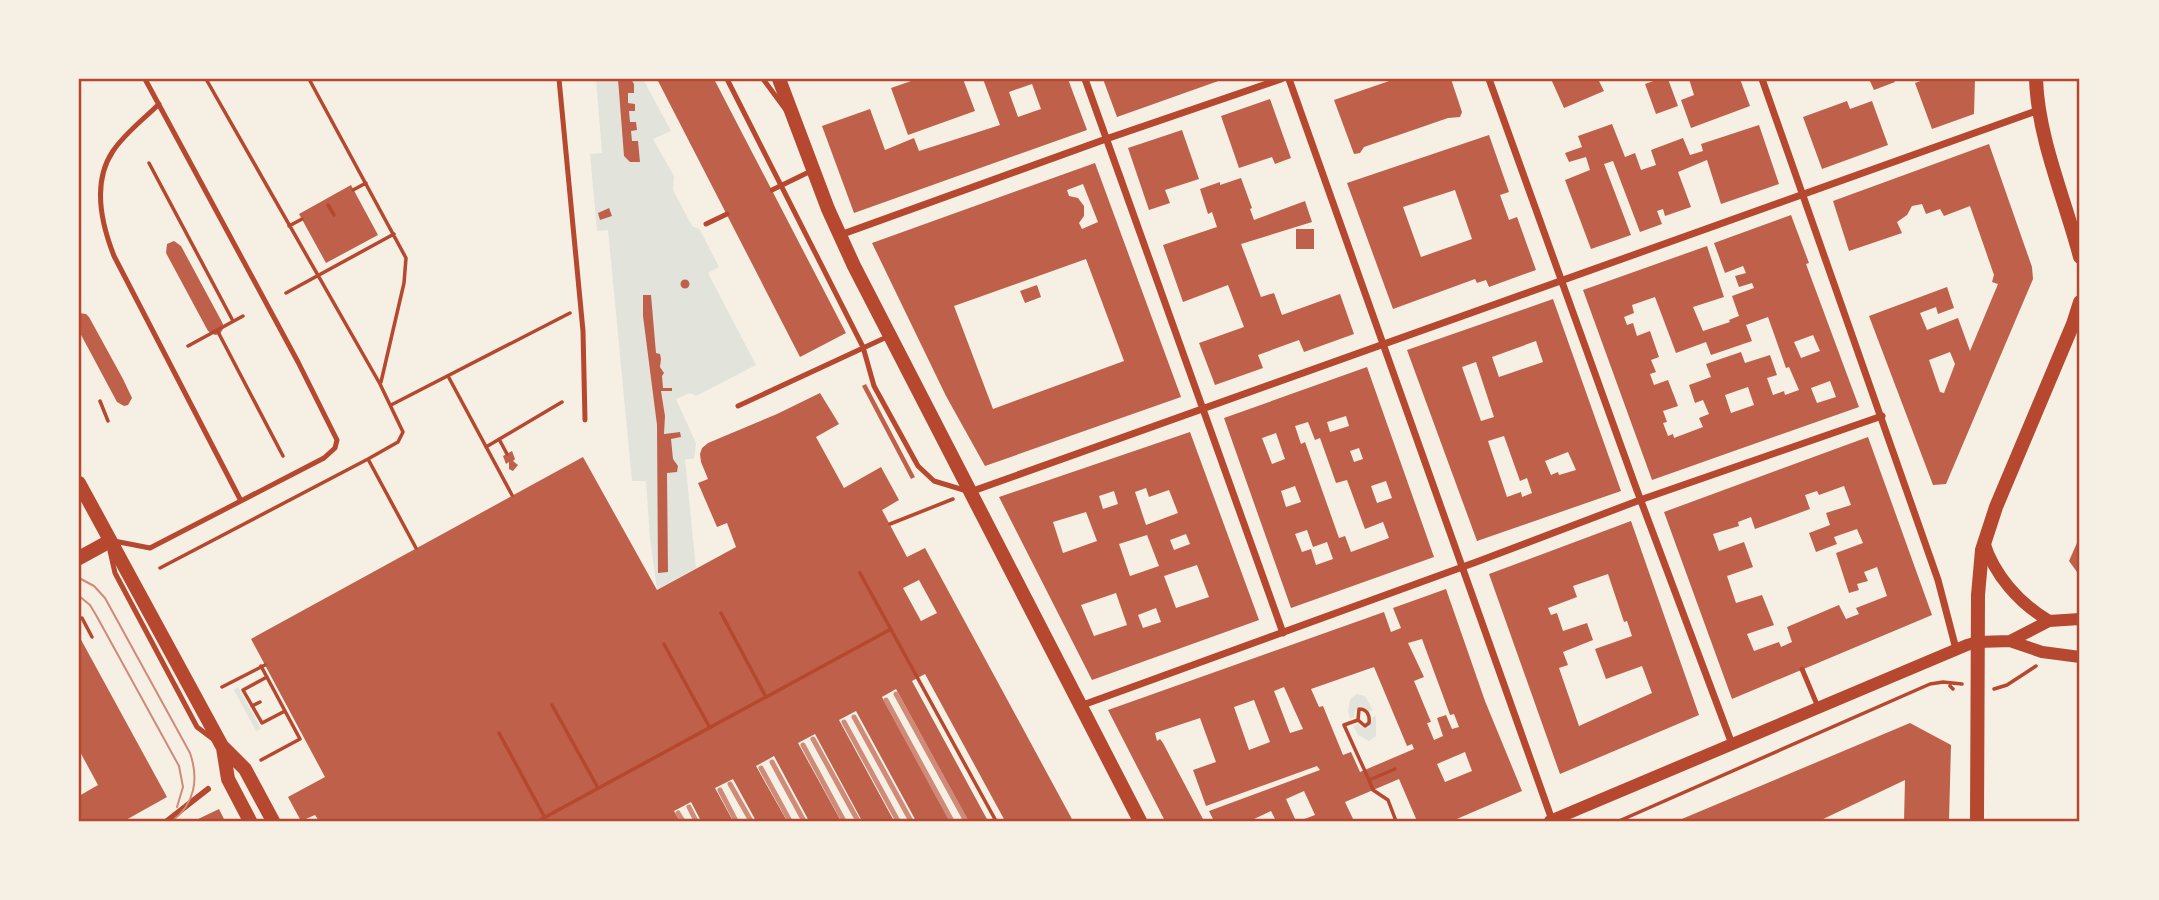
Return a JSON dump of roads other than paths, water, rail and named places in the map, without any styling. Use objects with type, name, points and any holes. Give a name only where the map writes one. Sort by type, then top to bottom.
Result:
[{"type":"main road","points":[[779,79],[840,235],[889,336],[1140,821]]},
{"type":"main road","points":[[2036,79],[2039,110],[2080,257]]},
{"type":"main road","points":[[1977,821],[1979,573],[1984,541],[2080,307]]},
{"type":"main road","points":[[79,483],[222,746],[245,769],[273,821]]},
{"type":"main road","points":[[80,555],[110,541]]},
{"type":"main road","points":[[222,746],[228,779],[250,821]]},
{"type":"street","points":[[1084,79],[1283,633]]},
{"type":"street","points":[[840,235],[1280,79]]},
{"type":"street","points":[[1289,79],[1551,821],[1978,642],[2010,641],[2042,652],[2080,657]]},
{"type":"street","points":[[1489,79],[1640,500],[1732,744]]},
{"type":"street","points":[[1762,79],[1944,595],[1956,649]]},
{"type":"street","points":[[970,492],[2039,110]]},
{"type":"street","points":[[1080,706],[1640,500],[1882,416]]},
{"type":"street","points":[[1984,541],[1997,573],[2030,608],[2049,621]]},
{"type":"street","points":[[2010,641],[2049,621],[2080,619]]},
{"type":"street","points":[[167,821],[208,789]]},
{"type":"lane","points":[[110,541],[150,548],[324,458],[335,448],[337,440],[145,79]]},
{"type":"lane","points":[[559,79],[584,345],[585,420]]},
{"type":"lane","points":[[727,79],[863,347],[874,386],[918,466],[934,481],[970,492]]},
{"type":"lane","points":[[763,79],[775,98],[794,118]]},
{"type":"lane","points":[[159,104],[121,140],[108,158],[100,197],[104,223],[114,256],[241,501]]},
{"type":"lane","points":[[772,190],[813,169]]},
{"type":"lane","points":[[706,224],[727,214]]},
{"type":"lane","points":[[738,406],[889,336]]},
{"type":"lane","points":[[1802,668],[1818,707]]},
{"type":"tram line","points":[[79,578],[94,586],[105,598],[190,753],[194,772],[193,790],[186,807],[172,821]]},
{"type":"tram line","points":[[79,596],[90,605],[96,615],[179,766],[183,787],[177,807]]},
{"type":"railway","points":[[896,694],[966,821]]},
{"type":"railway","points":[[886,700],[952,821]]},
{"type":"railway","points":[[854,717],[911,821]]},
{"type":"railway","points":[[844,722],[898,821]]},
{"type":"railway","points":[[813,739],[858,821]]},
{"type":"railway","points":[[803,745],[844,821]]},
{"type":"railway","points":[[772,762],[804,821]]},
{"type":"railway","points":[[761,768],[790,821]]},
{"type":"railway","points":[[730,784],[751,821]]},
{"type":"railway","points":[[720,790],[736,821]]},
{"type":"railway","points":[[689,807],[696,821]]},
{"type":"railway","points":[[678,813],[683,821]]}]
